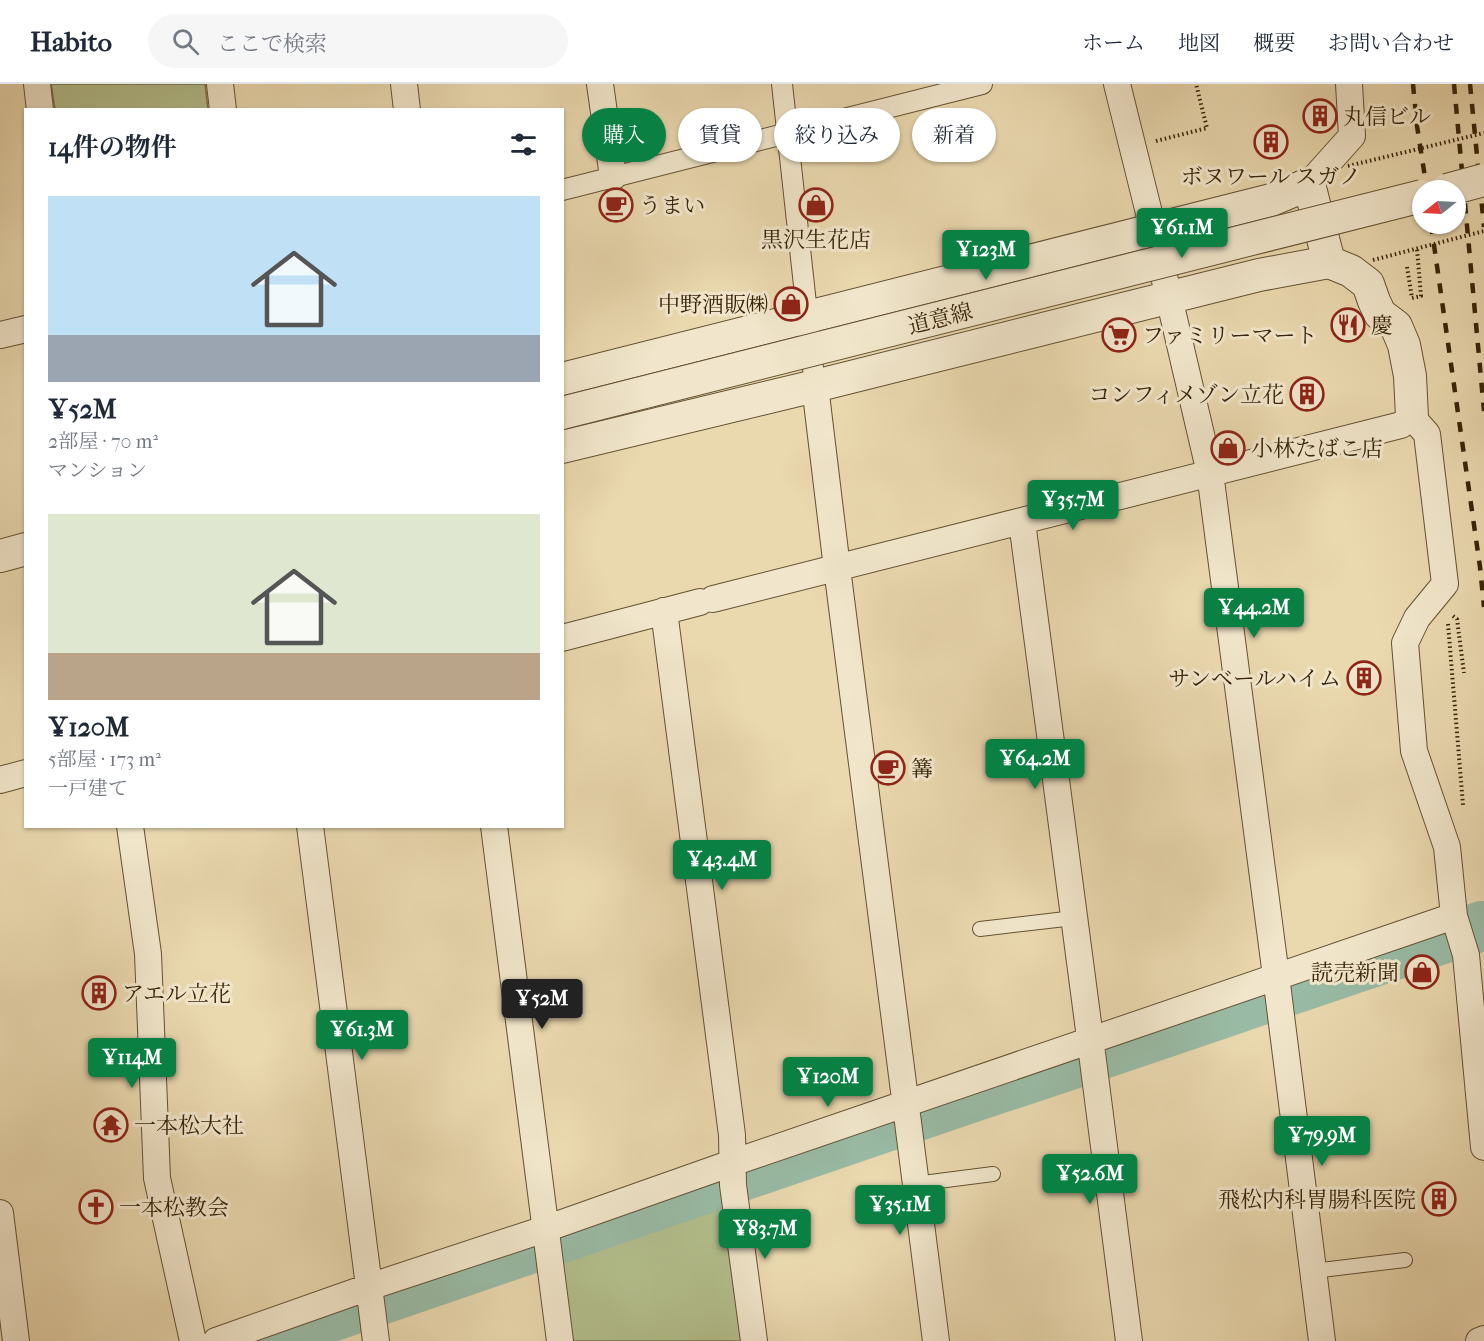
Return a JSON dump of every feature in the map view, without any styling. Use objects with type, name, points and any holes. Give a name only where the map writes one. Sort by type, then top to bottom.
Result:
[{"type":"street","points":[[37,84],[40,108]]},
{"type":"street","points":[[220,84],[223,108]]},
{"type":"street","points":[[404,84],[407,108]]},
{"type":"street","points":[[600,84],[614,177]]},
{"type":"street","points":[[782,84],[785,108]]},
{"type":"street","points":[[887,108],[982,84]]},
{"type":"street","points":[[1117,84],[1210,473],[1322,1341]]},
{"type":"street","points":[[564,378],[1271,200],[1309,184],[1352,136],[1349,84]]},
{"type":"street","points":[[564,190],[774,137]]},
{"type":"street","points":[[791,162],[837,568],[936,1341]]},
{"type":"street","points":[[1466,184],[1484,180]]},
{"type":"street","points":[[1309,184],[1329,262]]},
{"type":"street","name":"道意線","points":[[564,413],[1412,199]]},
{"type":"street","points":[[564,447],[1258,275],[1329,262],[1351,272],[1368,284],[1380,314],[1396,326],[1404,345],[1410,376],[1412,417],[1427,434],[1444,584],[1417,618],[1404,643],[1413,751],[1447,847],[1457,927],[1466,955],[1484,1147]]},
{"type":"street","points":[[0,335],[24,329]]},
{"type":"street","points":[[564,637],[1401,425],[1412,417]]},
{"type":"street","points":[[1022,522],[1129,1341]]},
{"type":"street","points":[[0,556],[24,550]]},
{"type":"street","points":[[663,611],[732,1135],[733,1174],[754,1341]]},
{"type":"street","points":[[0,780],[24,774]]},
{"type":"street","points":[[130,828],[148,954],[157,1178],[193,1341]]},
{"type":"street","points":[[310,828],[376,1341]]},
{"type":"street","points":[[494,828],[560,1341]]},
{"type":"street","points":[[216,1341],[370,1299],[1457,927]]},
{"type":"street","points":[[0,1213],[16,1341]]},
{"type":"street","points":[[1479,1341],[1484,1339]]},
{"type":"lane","points":[[980,929],[1074,918]]},
{"type":"lane","points":[[915,1184],[993,1174]]},
{"type":"lane","points":[[1313,1271],[1405,1260]]},
{"type":"path","points":[[1154,142],[1207,128],[1196,84]]},
{"type":"path","points":[[1348,166],[1484,133]]},
{"type":"path","points":[[1373,260],[1484,231]]},
{"type":"path","points":[[1407,267],[1412,298],[1421,296],[1417,249]]},
{"type":"path","points":[[1444,584],[1462,803],[1465,814]]},
{"type":"path","points":[[1447,612],[1457,619],[1464,673]]},
{"type":"green space","points":[[51,84],[205,84],[208,108],[55,108]]},
{"type":"green space","points":[[715,1196],[724,1204],[743,1341],[570,1341],[560,1261],[565,1247]]},
{"type":"waterway","points":[[261,1341],[976,1096],[1482,926]]},
{"type":"railway","points":[[1413,84],[1425,180]]},
{"type":"railway","points":[[1454,84],[1484,411]]},
{"type":"railway","points":[[1470,84],[1484,227]]},
{"type":"railway","points":[[1432,234],[1484,607]]},
{"type":"place","name":"丸信ビル","points":[[1320,116]]},
{"type":"place","name":"ボヌワール スガノ","points":[[1271,142]]},
{"type":"place","name":"うまい","points":[[616,205]]},
{"type":"place","name":"黒沢生花店","points":[[816,205]]},
{"type":"place","name":"中野酒販㈱","points":[[791,304]]},
{"type":"place","name":"慶","points":[[1348,325]]},
{"type":"place","name":"ファミリーマート","points":[[1119,335]]},
{"type":"place","name":"コンフィメゾン立花","points":[[1307,394]]},
{"type":"place","name":"小林たばこ店","points":[[1228,448]]},
{"type":"place","name":"サンベールハイム","points":[[1364,678]]},
{"type":"place","name":"篝","points":[[888,768]]},
{"type":"place","name":"読売新聞","points":[[1422,972]]},
{"type":"place","name":"アエル立花","points":[[99,993]]},
{"type":"place","name":"一本松大社","points":[[111,1125]]},
{"type":"place","name":"飛松内科胃腸科医院","points":[[1439,1199]]},
{"type":"place","name":"一本松教会","points":[[96,1207]]}]
